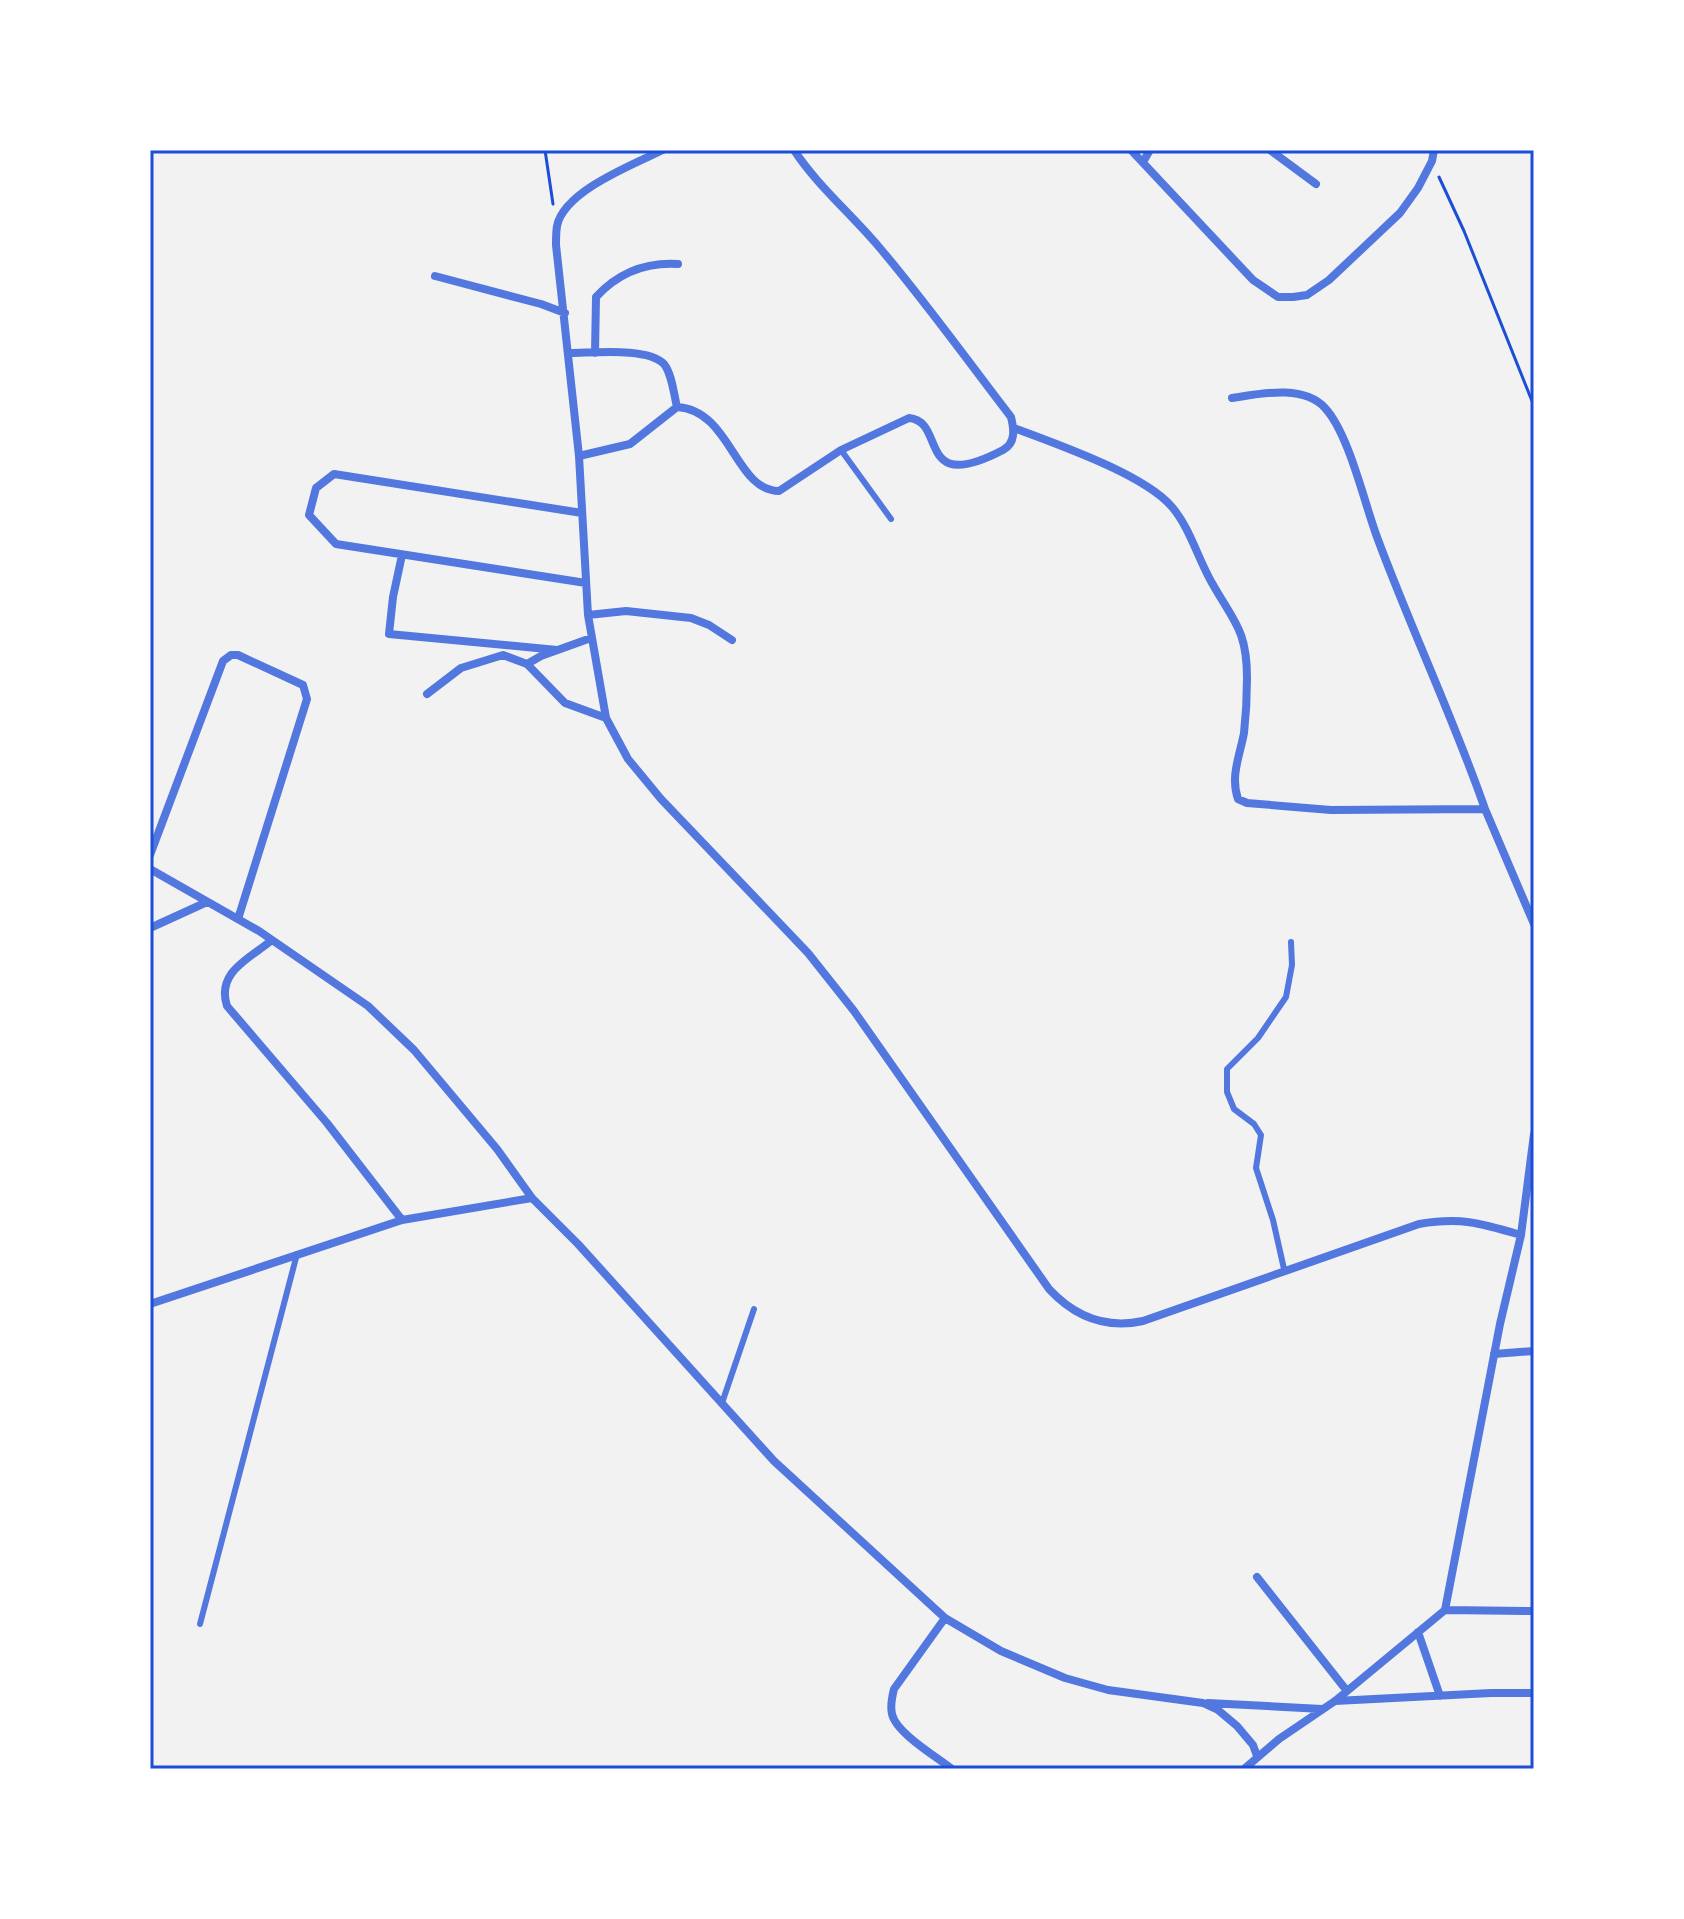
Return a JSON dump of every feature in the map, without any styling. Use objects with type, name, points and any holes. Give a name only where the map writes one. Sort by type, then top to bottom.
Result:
[{"type":"street","points":[[663,150],[588,189],[565,209],[557,224],[556,245],[579,456],[591,638],[606,718],[628,759],[661,799],[808,953],[854,1011],[1049,1289],[1072,1310],[1106,1324],[1124,1325],[1143,1321],[1419,1224],[1473,1221],[1521,1235]]},
{"type":"street","points":[[579,456],[630,444],[677,407],[692,408],[705,415],[764,489],[779,491],[841,450],[901,420],[916,418],[946,463],[967,466],[1008,448],[1014,428],[1011,417],[900,272],[858,221],[804,166],[794,150]]},
{"type":"street","points":[[1131,150],[1253,280],[1278,297],[1307,295],[1329,280],[1400,213],[1418,188],[1432,161],[1434,150]]},
{"type":"street","points":[[1143,162],[1150,150]]},
{"type":"street","points":[[1270,150],[1316,184]]},
{"type":"street","points":[[595,353],[596,297],[607,285],[625,273],[647,265],[678,264]]},
{"type":"street","points":[[435,276],[565,313]]},
{"type":"street","points":[[570,353],[653,356],[666,366],[677,407]]},
{"type":"street","points":[[1232,398],[1291,393],[1309,398],[1324,407],[1345,441],[1378,540],[1534,924]]},
{"type":"street","points":[[1014,428],[1112,467],[1172,506],[1203,568],[1242,632],[1247,650],[1244,732],[1234,787],[1238,799],[1247,803],[1331,810],[1485,809]]},
{"type":"street","points":[[582,513],[334,474],[316,488],[309,515],[336,544],[586,583]]},
{"type":"street","points":[[402,555],[389,634],[557,650]]},
{"type":"street","points":[[588,615],[626,611],[691,618],[732,640]]},
{"type":"street","points":[[527,664],[591,638]]},
{"type":"street","points":[[150,855],[223,661],[231,655],[238,655],[303,685],[307,699],[238,919]]},
{"type":"street","points":[[427,694],[461,668],[490,657],[511,656],[527,664],[565,703],[606,718]]},
{"type":"street","points":[[150,869],[272,940],[368,1006],[414,1050],[497,1149],[532,1198],[578,1244],[774,1461],[945,1618],[1001,1651],[1065,1678],[1124,1693],[1203,1703],[1323,1709]]},
{"type":"street","points":[[150,928],[207,902]]},
{"type":"street","points":[[272,940],[229,975],[223,994],[227,1006],[327,1123],[402,1220]]},
{"type":"street","points":[[1445,1610],[1494,1354],[1521,1235],[1534,1134]]},
{"type":"street","points":[[150,1304],[402,1220],[532,1198]]},
{"type":"street","points":[[1494,1354],[1534,1351]]},
{"type":"street","points":[[1257,1577],[1347,1691]]},
{"type":"street","points":[[1244,1769],[1257,1756],[1335,1701],[1445,1610],[1534,1611]]},
{"type":"street","points":[[945,1618],[894,1689],[891,1702],[897,1726],[952,1769]]},
{"type":"street","points":[[1418,1632],[1440,1696]]},
{"type":"street","points":[[1335,1701],[1534,1693]]},
{"type":"street","points":[[1203,1703],[1218,1710],[1237,1726],[1253,1745],[1257,1756]]},
{"type":"lane","points":[[841,450],[891,519]]},
{"type":"lane","points":[[1284,1269],[1273,1220],[1256,1168],[1261,1135],[1254,1124],[1234,1109],[1225,1080],[1227,1069],[1258,1038],[1286,997],[1292,965],[1291,942]]},
{"type":"lane","points":[[200,1624],[297,1254]]},
{"type":"lane","points":[[722,1403],[754,1309]]},
{"type":"path","points":[[545,150],[557,224]]},
{"type":"path","points":[[1432,161],[1464,231],[1534,406]]}]
